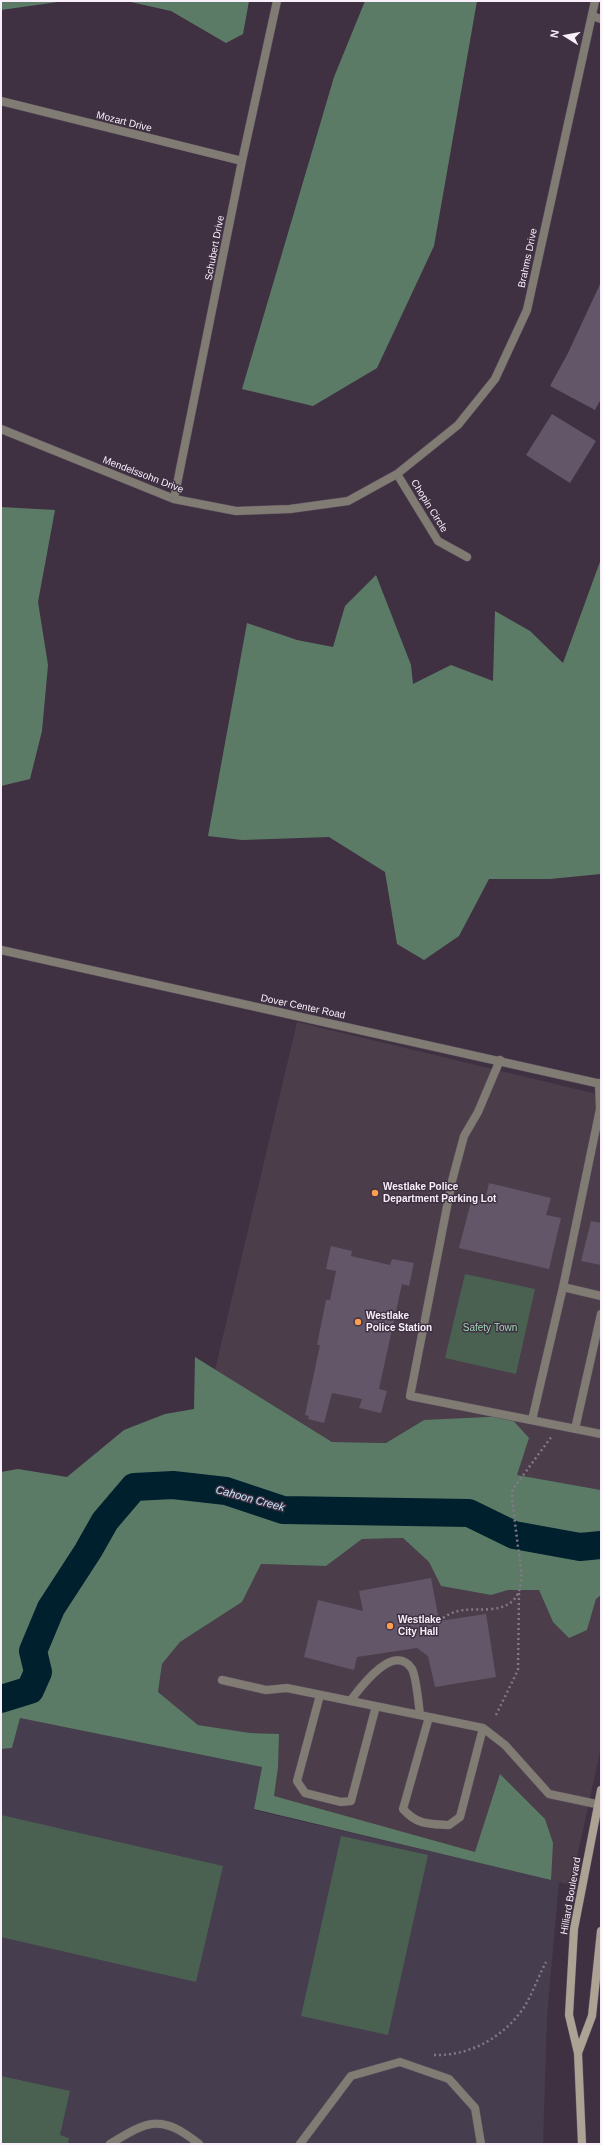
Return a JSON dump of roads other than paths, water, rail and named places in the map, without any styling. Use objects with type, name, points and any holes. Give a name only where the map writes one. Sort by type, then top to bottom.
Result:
[{"type":"main road","name":"Hilliard Boulevard","points":[[582,2144],[578,2053],[569,2015],[574,1930],[600,1805],[601,1790]]},
{"type":"main road","name":"Hilliard Boulevard","points":[[578,2053],[592,2016],[601,1931]]},
{"type":"street","name":"Schubert Drive","points":[[174,499],[242,161],[277,1]]},
{"type":"street","name":"Brahms Drive","points":[[397,474],[458,425],[495,379],[527,310],[595,1]]},
{"type":"street","points":[[592,16],[601,19]]},
{"type":"street","name":"Mozart Drive","points":[[1,101],[242,161]]},
{"type":"street","name":"Mendelssohn Drive","points":[[1,429],[174,499],[236,511],[290,509],[348,501],[397,474]]},
{"type":"street","name":"Chopin Circle","points":[[397,474],[438,541],[467,557]]},
{"type":"street","name":"Dover Center Road","points":[[1,950],[500,1060],[600,1084]]},
{"type":"street","points":[[500,1060],[478,1112],[464,1136],[452,1181],[410,1396],[601,1434]]},
{"type":"street","points":[[532,1420],[563,1287],[600,1109],[600,1084]]},
{"type":"street","points":[[563,1287],[601,1296]]},
{"type":"street","points":[[575,1429],[601,1314]]},
{"type":"street","points":[[350,1701],[368,1678],[384,1665],[395,1661],[405,1662],[412,1670],[424,1716],[403,1809],[411,1818],[426,1824],[449,1826],[460,1817],[483,1728]]},
{"type":"street","points":[[222,1680],[266,1690],[287,1688],[483,1728],[505,1745],[549,1794],[600,1805]]},
{"type":"street","points":[[320,1695],[296,1781],[306,1793],[341,1802],[351,1801],[376,1706]]},
{"type":"street","points":[[300,2144],[351,2076],[400,2062],[449,2078],[475,2108],[481,2144]]},
{"type":"street","points":[[110,2144],[132,2130],[157,2123],[171,2125],[199,2144]]},
{"type":"waterway","name":"Cahoon Creek","points":[[1,1699],[30,1690],[38,1672],[33,1651],[51,1608],[88,1551],[105,1521],[134,1487],[173,1485],[226,1491],[283,1510],[469,1513],[514,1535],[580,1547],[601,1545]]},
{"type":"place","name":"Westlake Police Department Parking Lot","points":[[375,1193]]},
{"type":"place","name":"Westlake Police Station","points":[[358,1322]]},
{"type":"place","name":"Westlake City Hall","points":[[390,1626]]},
{"type":"park label","name":"Safety Town","points":[[490,1328]]}]
